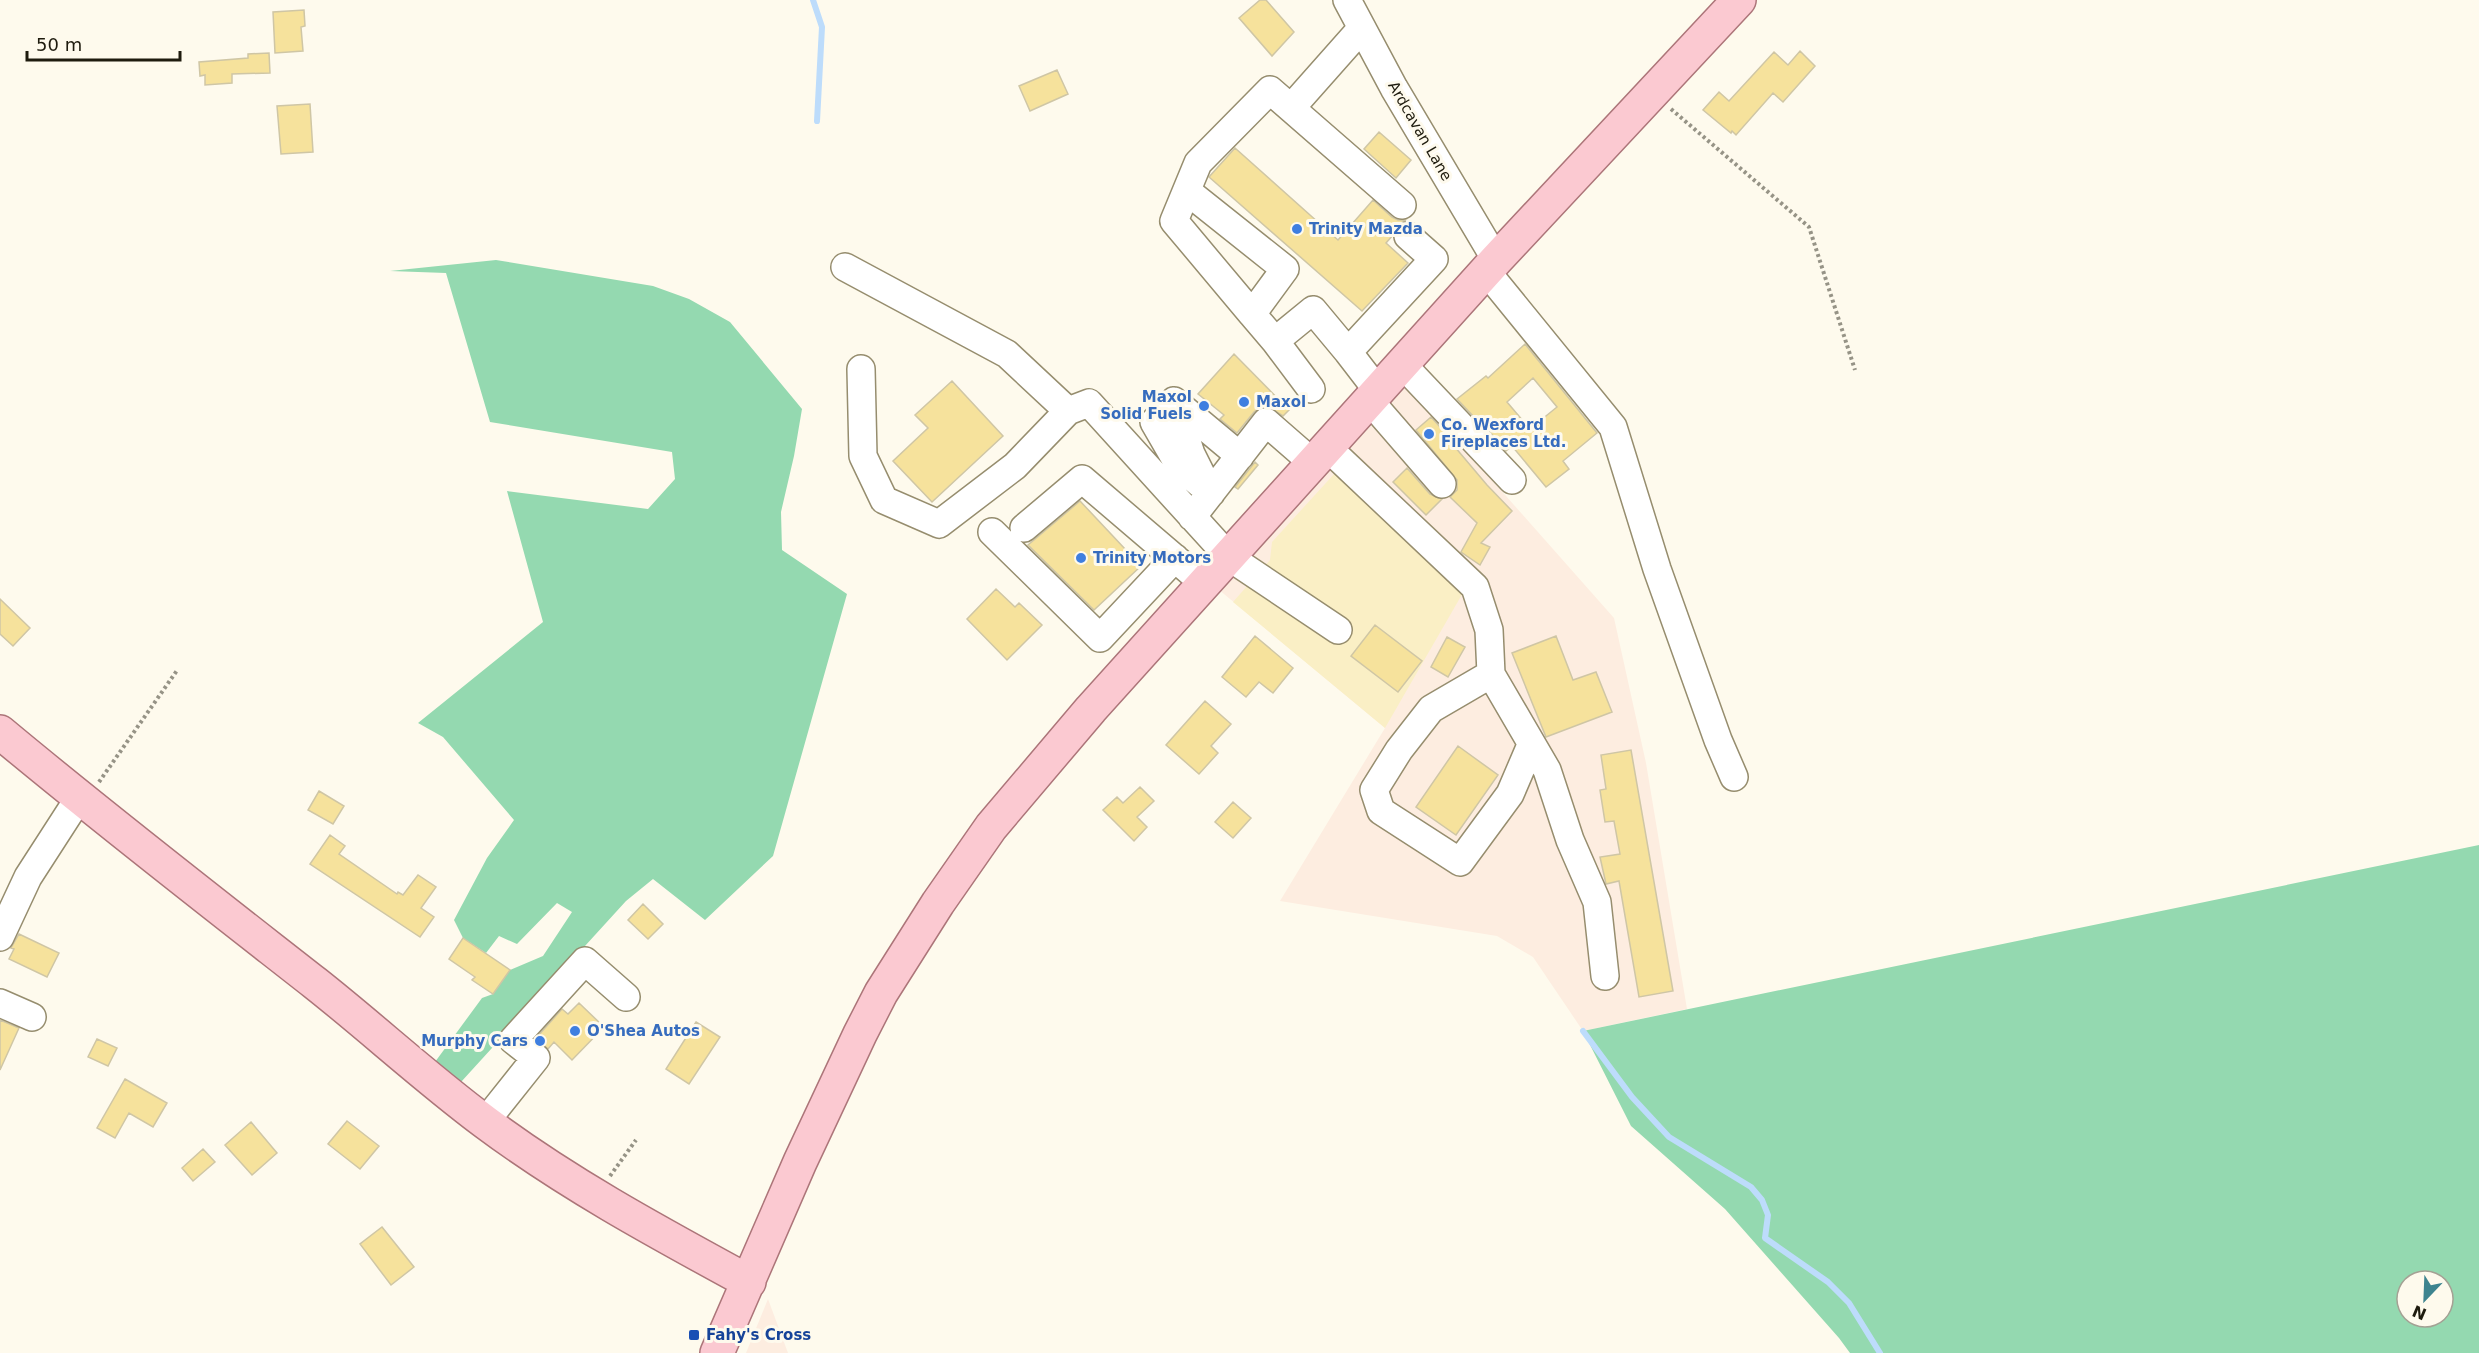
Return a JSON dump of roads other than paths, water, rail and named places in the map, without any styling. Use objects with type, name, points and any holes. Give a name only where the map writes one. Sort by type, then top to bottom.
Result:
[{"type":"main road","points":[[717,1353],[800,1162],[881,993],[938,903],[991,827],[1091,709],[1402,364],[1739,0]]},
{"type":"main road","points":[[0,732],[82,800],[323,989],[485,1122],[546,1166],[749,1282]]},
{"type":"street","name":"Ardcavan Lane","points":[[1347,0],[1491,266],[1613,428],[1657,569],[1718,740],[1734,777]]},
{"type":"street","points":[[1292,108],[1361,29]]},
{"type":"street","points":[[1311,389],[1275,341],[1174,220],[1198,164],[1270,90],[1402,205]]},
{"type":"street","points":[[1187,191],[1285,269],[1252,314]]},
{"type":"street","points":[[1348,352],[1434,259],[1408,236]]},
{"type":"street","points":[[845,267],[1006,354],[1068,411]]},
{"type":"street","points":[[1275,341],[1313,310],[1348,352],[1374,396],[1442,484]]},
{"type":"street","points":[[1402,364],[1512,480]]},
{"type":"street","points":[[861,369],[863,456],[884,500],[939,524],[1015,466],[1068,411],[1089,403],[1229,557],[1338,630]]},
{"type":"street","points":[[1211,493],[1191,454],[1174,401],[1240,456]]},
{"type":"street","points":[[1192,517],[1266,422],[1320,455],[1474,587],[1489,630],[1491,674],[1547,770],[1570,840],[1597,902],[1605,976]]},
{"type":"street","points":[[1024,528],[1082,478],[1205,584]]},
{"type":"street","points":[[992,532],[1100,638],[1175,558]]},
{"type":"street","points":[[1491,674],[1431,709],[1399,750],[1374,790],[1382,811],[1460,862],[1510,794],[1531,745]]},
{"type":"street","points":[[0,937],[28,878],[82,800]]},
{"type":"street","points":[[485,1122],[536,1058],[513,1040],[585,961],[627,997]]},
{"type":"street","points":[[0,1003],[32,1017]]},
{"type":"waterway","points":[[813,0],[822,27],[817,121]]},
{"type":"waterway","points":[[1583,1031],[1632,1097],[1669,1137],[1751,1187],[1762,1200],[1768,1215],[1765,1238],[1828,1282],[1849,1303],[1880,1353]]},
{"type":"place","name":"Trinity Mazda","points":[[1297,229]]},
{"type":"place","name":"Maxol","points":[[1244,402]]},
{"type":"place","name":"Maxol Solid Fuels","points":[[1204,406]]},
{"type":"place","name":"Co. Wexford Fireplaces Ltd.","points":[[1429,434]]},
{"type":"place","name":"Trinity Motors","points":[[1081,558]]},
{"type":"place","name":"O'Shea Autos","points":[[575,1031]]},
{"type":"place","name":"Murphy Cars","points":[[540,1041]]},
{"type":"place","name":"Fahy's Cross","points":[[694,1335]]}]
